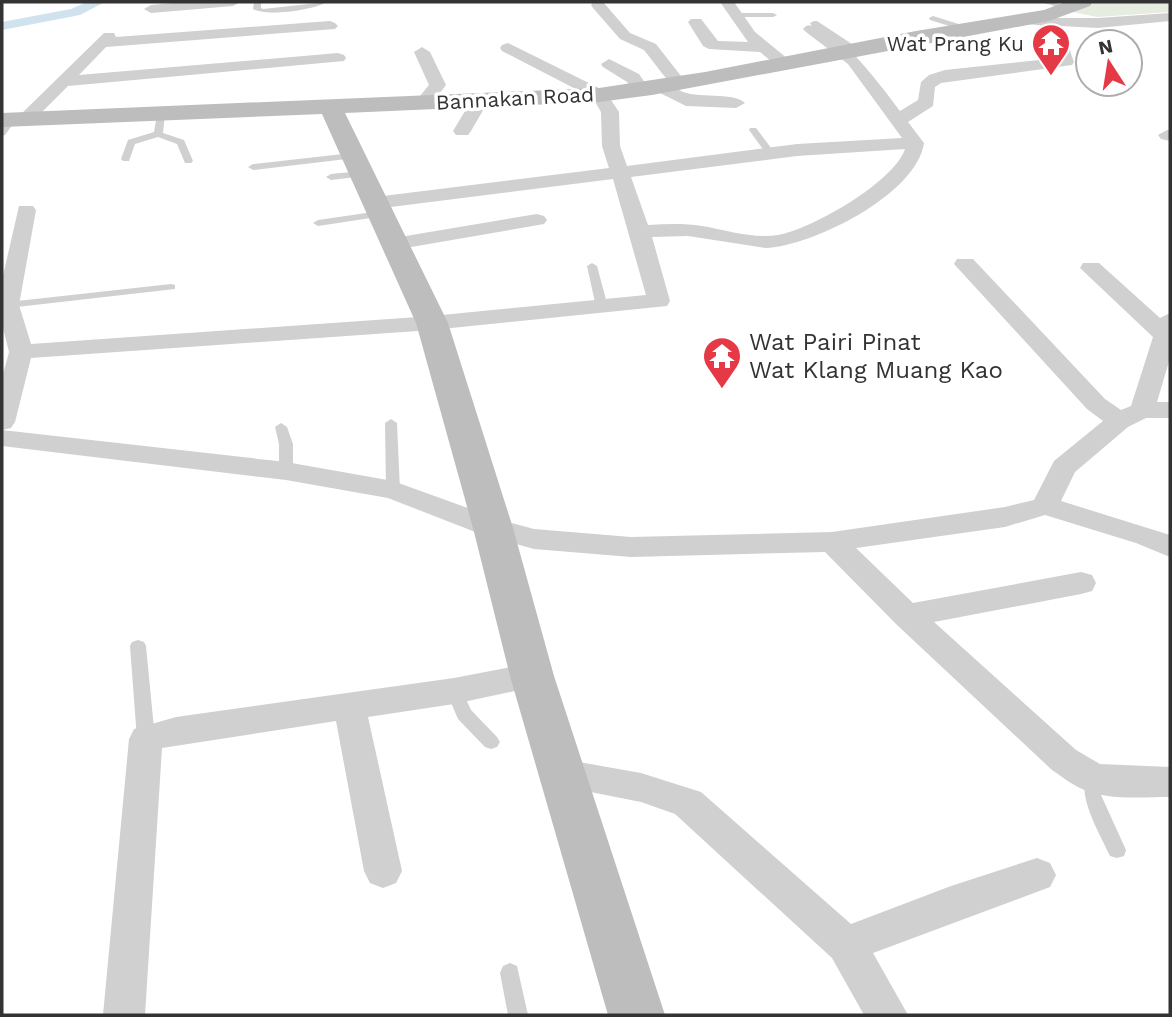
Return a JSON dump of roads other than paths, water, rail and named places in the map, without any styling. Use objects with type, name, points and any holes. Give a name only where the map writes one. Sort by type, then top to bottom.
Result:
[{"type":"street","points":[[151,9],[233,2]]},
{"type":"street","points":[[598,5],[625,36],[650,47],[661,87]]},
{"type":"street","name":"Bannakan Road","points":[[10,123],[159,124],[330,106],[599,95],[661,87],[848,49],[1022,20],[1076,5]]},
{"type":"street","points":[[731,8],[749,34],[782,62]]},
{"type":"street","points":[[1022,20],[1098,23],[1170,17]]},
{"type":"street","points":[[696,22],[709,43],[715,46],[764,47]]},
{"type":"street","points":[[899,120],[927,102],[927,86],[935,79],[965,71],[1066,62],[1052,22]]},
{"type":"street","points":[[10,123],[64,81],[106,40],[330,26]]},
{"type":"street","points":[[640,231],[688,230],[742,241],[781,240],[795,237],[891,183],[914,155],[915,143],[848,49],[812,26]]},
{"type":"street","points":[[21,352],[432,323],[659,301],[640,231],[611,146],[610,112],[599,95],[508,48]]},
{"type":"street","points":[[422,52],[438,85],[424,102]]},
{"type":"street","points":[[64,81],[338,58]]},
{"type":"street","points":[[609,64],[633,78],[661,87],[686,101],[736,103]]},
{"type":"street","points":[[461,131],[480,100]]},
{"type":"street","points":[[330,106],[365,195],[432,323],[493,528],[532,676],[636,1015]]},
{"type":"street","points":[[365,195],[693,165],[770,153],[915,143]]},
{"type":"street","points":[[365,195],[537,220]]},
{"type":"street","points":[[2,422],[21,352],[8,305],[10,250],[26,210]]},
{"type":"street","points":[[965,264],[1096,404],[1130,415],[1170,410]]},
{"type":"street","points":[[1045,506],[1065,467],[1130,415],[1167,327],[1091,268]]},
{"type":"street","points":[[2,438],[286,471],[393,490],[493,528],[534,539],[631,547],[832,542],[1005,517],[1045,506],[1146,536],[1170,547]]},
{"type":"street","points":[[832,542],[907,616],[1064,760],[1093,778],[1123,782],[1170,782]]},
{"type":"street","points":[[907,616],[1081,583]]},
{"type":"street","points":[[124,1015],[146,739],[176,731],[454,691],[532,676]]},
{"type":"street","points":[[349,705],[383,871]]},
{"type":"street","points":[[562,774],[628,783],[662,792],[688,803],[846,945],[887,1015]]},
{"type":"street","points":[[846,945],[951,904],[1037,875]]},
{"type":"lane","points":[[233,2],[243,2]]},
{"type":"lane","points":[[258,2],[257,9],[262,11],[313,6],[323,2]]},
{"type":"lane","points":[[1045,2],[1076,5]]},
{"type":"lane","points":[[731,8],[773,15]]},
{"type":"lane","points":[[933,18],[962,28]]},
{"type":"lane","points":[[125,159],[131,142],[159,124],[181,142],[188,161]]},
{"type":"lane","points":[[753,130],[770,153]]},
{"type":"lane","points":[[253,167],[365,195]]},
{"type":"lane","points":[[318,223],[365,195]]},
{"type":"lane","points":[[592,266],[602,307]]},
{"type":"lane","points":[[8,305],[171,287]]},
{"type":"lane","points":[[391,423],[393,490]]},
{"type":"lane","points":[[281,427],[286,444],[286,471]]},
{"type":"lane","points":[[138,646],[146,739]]},
{"type":"lane","points":[[454,691],[464,714],[491,742]]},
{"type":"lane","points":[[1093,778],[1092,795],[1117,850]]},
{"type":"lane","points":[[510,973],[517,1015]]},
{"type":"waterway","points":[[2,26],[75,12],[98,2]]},
{"type":"place","name":"Wat Prang Ku","points":[[1051,77]]},
{"type":"place","name":"Wat Pairi Pinat Wat Klang Muang Kao","points":[[722,390]]}]
